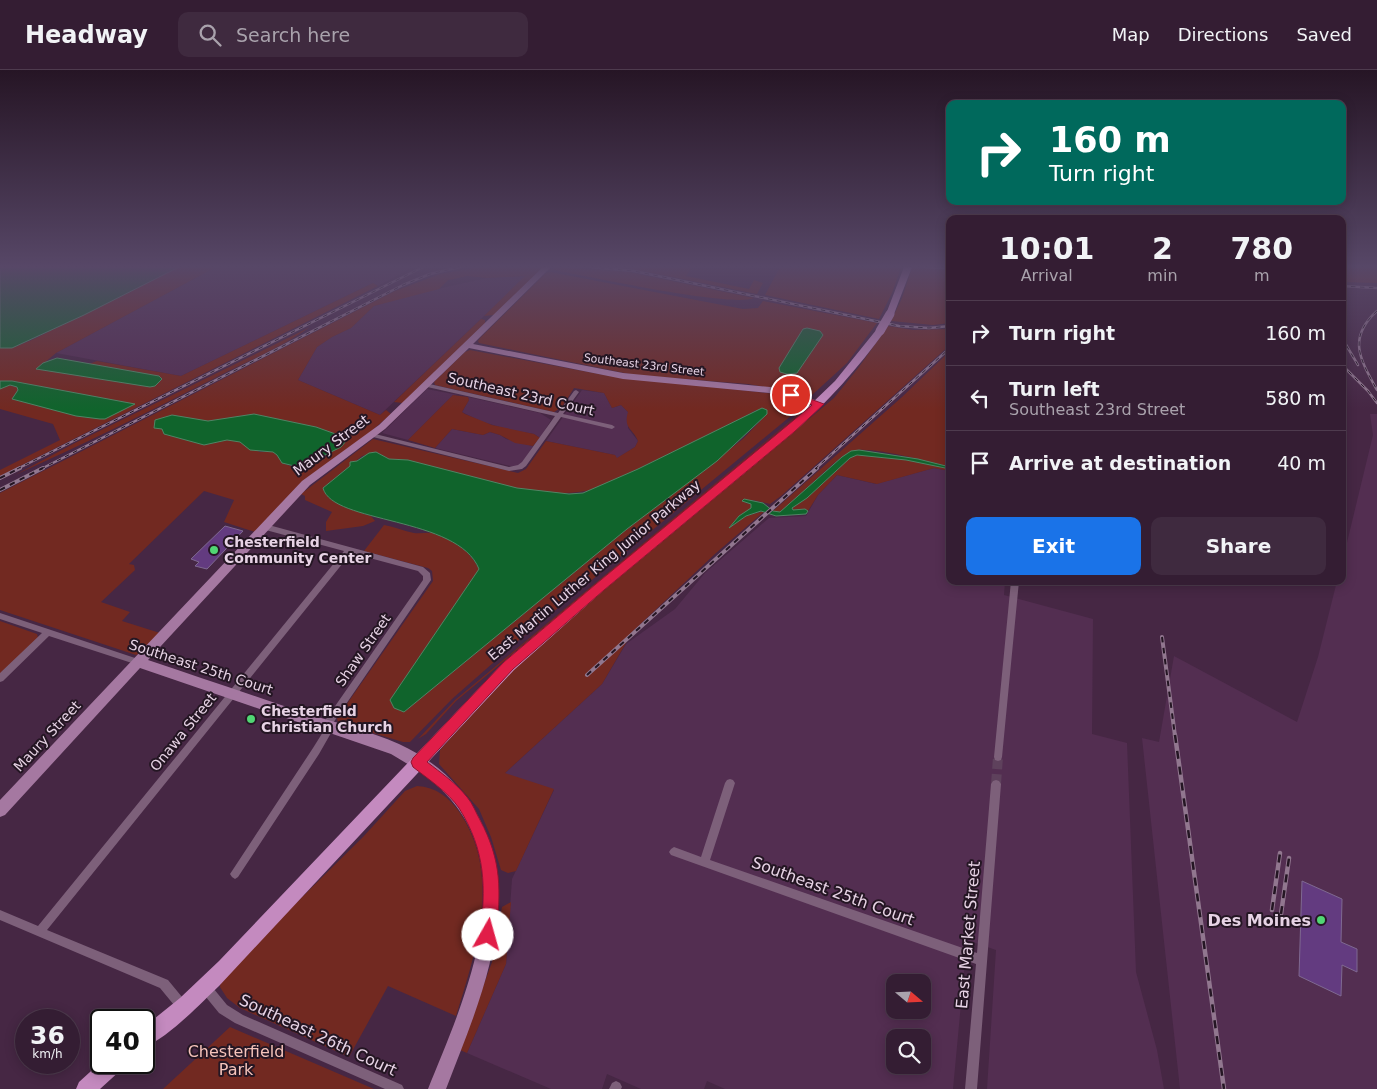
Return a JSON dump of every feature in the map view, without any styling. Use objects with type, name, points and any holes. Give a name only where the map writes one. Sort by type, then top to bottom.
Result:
[{"type":"main road","name":"Maury Street","points":[[0,810],[306,483],[371,435],[499,315]]},
{"type":"main road","name":"East Martin Luther King Junior Parkway","points":[[155,1029],[174,1016],[222,972],[249,940],[509,666],[600,587],[819,404],[850,372],[890,315]]},
{"type":"main road","name":"Southeast 23rd Street","points":[[467,345],[623,376],[770,390],[819,404]]},
{"type":"main road","name":"Southeast 25th Court","points":[[138,662],[395,749],[417,762],[450,789],[463,803],[474,820],[485,848],[492,887],[490,923],[486,948],[460,1030],[437,1089]]},
{"type":"main road","name":"East Martin Luther King Junior Parkway","points":[[155,1025],[216,966],[249,940]]},
{"type":"main road","points":[[86,1089],[102,1074]]},
{"type":"street","name":"Southeast 23rd Court","points":[[425,385],[612,427]]},
{"type":"street","points":[[371,435],[509,469],[520,467],[576,392]]},
{"type":"street","points":[[265,527],[349,550]]},
{"type":"street","name":"Shaw Street","points":[[235,874],[316,751],[327,733],[327,725],[426,584],[427,575],[420,569],[349,550]]},
{"type":"street","name":"Onawa Street","points":[[38,932],[349,550]]},
{"type":"street","points":[[998,757],[1015,585]]},
{"type":"street","name":"Southeast 25th Court","points":[[0,616],[138,662]]},
{"type":"street","points":[[0,678],[48,632]]},
{"type":"street","points":[[704,862],[730,783]]},
{"type":"street","name":"East Market Street","points":[[971,1089],[996,784]]},
{"type":"street","name":"Southeast 25th Court","points":[[674,852],[981,960]]},
{"type":"street","points":[[0,915],[164,984],[178,1001]]},
{"type":"street","name":"Southeast 26th Court","points":[[205,987],[224,1009],[239,1019],[398,1089]]},
{"type":"shaded area","points":[[0,315],[85,315],[12,348],[0,348]]},
{"type":"shaded area","points":[[128,315],[308,315],[181,376],[56,353]]},
{"type":"shaded area","points":[[365,315],[486,315],[380,415],[298,380],[317,347],[351,328]]},
{"type":"shaded area","points":[[803,329],[820,331],[823,335],[797,373],[787,374],[780,372],[779,368]]},
{"type":"shaded area","points":[[57,358],[159,376],[162,379],[155,386],[150,387],[36,369],[43,363]]},
{"type":"shaded area","points":[[0,381],[12,381],[135,404],[105,419],[76,416],[12,399],[18,390],[17,387],[10,385],[0,389]]},
{"type":"shaded area","points":[[427,389],[458,395],[453,395],[408,440],[382,433]]},
{"type":"shaded area","points":[[582,390],[604,393],[612,408],[621,405],[628,412],[628,428],[638,441],[635,447],[616,459],[615,455],[546,441]]},
{"type":"shaded area","points":[[468,397],[540,413],[551,420],[540,438],[534,434],[506,429],[480,421],[462,412],[469,400]]},
{"type":"shaded area","points":[[762,408],[767,410],[767,414],[717,461],[627,529],[404,712],[394,708],[390,700],[479,569],[467,552],[447,539],[348,508],[331,500],[323,488],[350,466],[350,462],[357,461],[369,453],[376,452],[389,459],[408,460],[517,488],[569,494],[583,493],[638,469]]},
{"type":"shaded area","points":[[254,414],[316,427],[344,437],[346,441],[341,447],[323,456],[307,469],[282,463],[273,452],[250,450],[240,442],[227,440],[204,445],[164,434],[162,429],[154,428],[155,420],[172,415],[208,421]]},
{"type":"shaded area","points":[[1370,414],[1377,414],[1377,1089],[1180,1089],[1142,738],[1159,742],[1174,656],[1297,722],[1318,657],[1336,585],[1346,585],[1346,547],[1373,435]]},
{"type":"shaded area","points":[[452,429],[483,435],[490,432],[506,439],[533,446],[522,464],[514,467],[435,448]]},
{"type":"shaded area","points":[[859,450],[918,459],[946,466],[946,468],[906,460],[857,455],[850,458],[807,498],[792,508],[793,510],[805,509],[808,511],[806,514],[776,516],[761,511],[746,516],[729,528],[739,516],[751,508],[751,504],[742,501],[744,499],[763,503],[773,511],[780,512],[851,451]]},
{"type":"shaded area","points":[[934,468],[946,470],[946,585],[1005,585],[1004,595],[1093,619],[1092,734],[1127,743],[1136,972],[1157,1050],[1164,1089],[987,1089],[996,950],[967,940],[953,1089],[725,1089],[707,1081],[704,1089],[641,1089],[607,1074],[602,1089],[551,1089],[467,1053],[506,964],[512,879],[554,790],[504,774],[602,684],[626,644],[675,609],[705,573],[769,518],[806,516],[818,495],[837,475],[876,484]]},
{"type":"green space","points":[[83,315],[128,315],[56,353],[37,369],[75,374],[158,376],[89,364],[97,361],[181,376],[308,315],[321,315],[0,476],[0,470],[60,440],[53,424],[0,409],[0,389],[6,385],[17,387],[18,390],[12,399],[76,416],[100,419],[134,404],[12,381],[0,381],[0,348],[12,348]]},
{"type":"green space","points":[[349,315],[365,315],[351,328],[317,347],[298,380],[380,415],[386,410],[391,414],[255,532],[224,522],[234,500],[204,491],[129,564],[134,565],[135,570],[101,602],[130,612],[122,621],[160,633],[141,653],[136,655],[0,610],[0,493]],"holes":[[[254,414],[316,427],[344,437],[346,441],[331,453],[302,469],[282,463],[273,452],[260,452],[240,442],[227,440],[204,445],[164,434],[162,428],[172,415],[208,421]]]},
{"type":"green space","points":[[504,315],[833,315],[877,323],[847,363],[812,395],[748,384],[634,375],[479,343],[480,338]]},
{"type":"green space","points":[[858,315],[881,315],[879,319]]},
{"type":"green space","points":[[894,315],[946,315],[946,323],[933,325],[891,321]]},
{"type":"green space","points":[[481,319],[485,320],[485,324],[403,403],[394,402]]},
{"type":"green space","points":[[888,326],[913,330],[946,329],[946,349],[781,496],[770,504],[753,500],[745,503],[752,504],[751,508],[731,527],[746,516],[765,511],[716,553],[633,631],[602,684],[505,773],[554,789],[516,871],[508,873],[501,870],[491,837],[479,809],[439,764],[440,750],[498,684],[535,647],[834,398]]},
{"type":"green space","points":[[310,327],[287,342],[115,428],[15,475],[73,444]]},
{"type":"green space","points":[[470,350],[604,375],[775,394],[796,400],[801,404],[795,407],[796,410],[792,415],[519,640],[452,699],[410,742],[403,742],[343,724],[338,722],[337,718],[433,581],[432,571],[428,568],[364,551],[384,525],[414,533],[435,533],[444,536],[456,543],[467,553],[479,569],[404,712],[627,529],[743,439],[767,414],[767,411],[756,410],[734,423],[598,488],[577,492],[553,493],[503,486],[408,460],[389,459],[376,452],[362,456],[323,488],[352,508],[371,516],[375,521],[363,526],[326,531],[326,522],[332,512],[305,500],[305,496],[301,494],[373,439],[518,473],[526,469],[546,441],[615,455],[617,458],[635,447],[638,441],[628,425],[628,412],[621,405],[612,408],[604,393],[574,388],[562,407],[554,412],[435,385],[434,382],[465,352]]},
{"type":"green space","points":[[946,355],[946,466],[885,452],[871,450],[852,451],[837,461],[786,509],[780,512],[773,511],[902,397]]},
{"type":"green space","points":[[453,395],[468,397],[469,400],[462,412],[465,414],[492,425],[534,434],[540,438],[533,446],[515,443],[490,432],[483,435],[452,429],[435,448],[408,440]]},
{"type":"green space","points":[[803,406],[802,412],[456,701],[426,734],[418,739],[455,700],[795,417]]},
{"type":"green space","points":[[857,455],[906,460],[946,468],[946,470],[934,468],[877,484],[837,475],[818,495],[808,511],[805,509],[793,510],[792,508],[807,498],[850,458]]},
{"type":"green space","points":[[0,621],[37,634],[38,638],[0,674]]},
{"type":"green space","points":[[417,786],[430,788],[442,794],[456,807],[473,837],[480,862],[481,914],[477,940],[456,1016],[388,986],[349,1057],[240,1008],[227,998],[220,987],[221,977],[363,837],[405,791]]},
{"type":"green space","points":[[511,902],[506,964],[467,1053],[460,1050],[492,962],[502,907]]},
{"type":"green space","name":"Chesterfield Park","points":[[230,1027],[374,1089],[163,1089]]},
{"type":"building","name":"Chesterfield Community Center","points":[[225,526],[243,531],[207,569],[195,566],[199,562],[191,559]]},
{"type":"building","name":"Des Moines","points":[[1302,881],[1342,899],[1341,942],[1357,949],[1357,972],[1342,965],[1341,996],[1299,976]]},
{"type":"tunnel","points":[[996,784],[998,757]]},
{"type":"railway","points":[[17,469],[327,315]]},
{"type":"railway","points":[[41,469],[345,315]]},
{"type":"railway","points":[[844,315],[899,326],[929,328],[946,326]]},
{"type":"railway","points":[[1374,315],[1362,330],[1359,349],[1377,390]]},
{"type":"railway","points":[[1346,345],[1358,365]]},
{"type":"railway","points":[[815,469],[946,352]]},
{"type":"railway","points":[[1346,369],[1377,403]]},
{"type":"railway","points":[[0,478],[20,468]]},
{"type":"railway","points":[[0,490],[43,468]]},
{"type":"railway","points":[[587,675],[817,468]]},
{"type":"railway","points":[[1162,637],[1175,736]]},
{"type":"railway","points":[[1175,735],[1224,1089]]},
{"type":"railway","points":[[1272,910],[1280,853]]},
{"type":"railway","points":[[1281,914],[1289,858]]},
{"type":"place","name":"Chesterfield Community Center","points":[[214,550]]},
{"type":"place","name":"Chesterfield Christian Church","points":[[251,719]]},
{"type":"place","name":"Des Moines","points":[[1321,920]]},
{"type":"route","points":[[488,935],[492,897],[491,877],[480,834],[463,803],[450,789],[417,762],[509,666],[600,587],[819,404],[791,395]]}]
